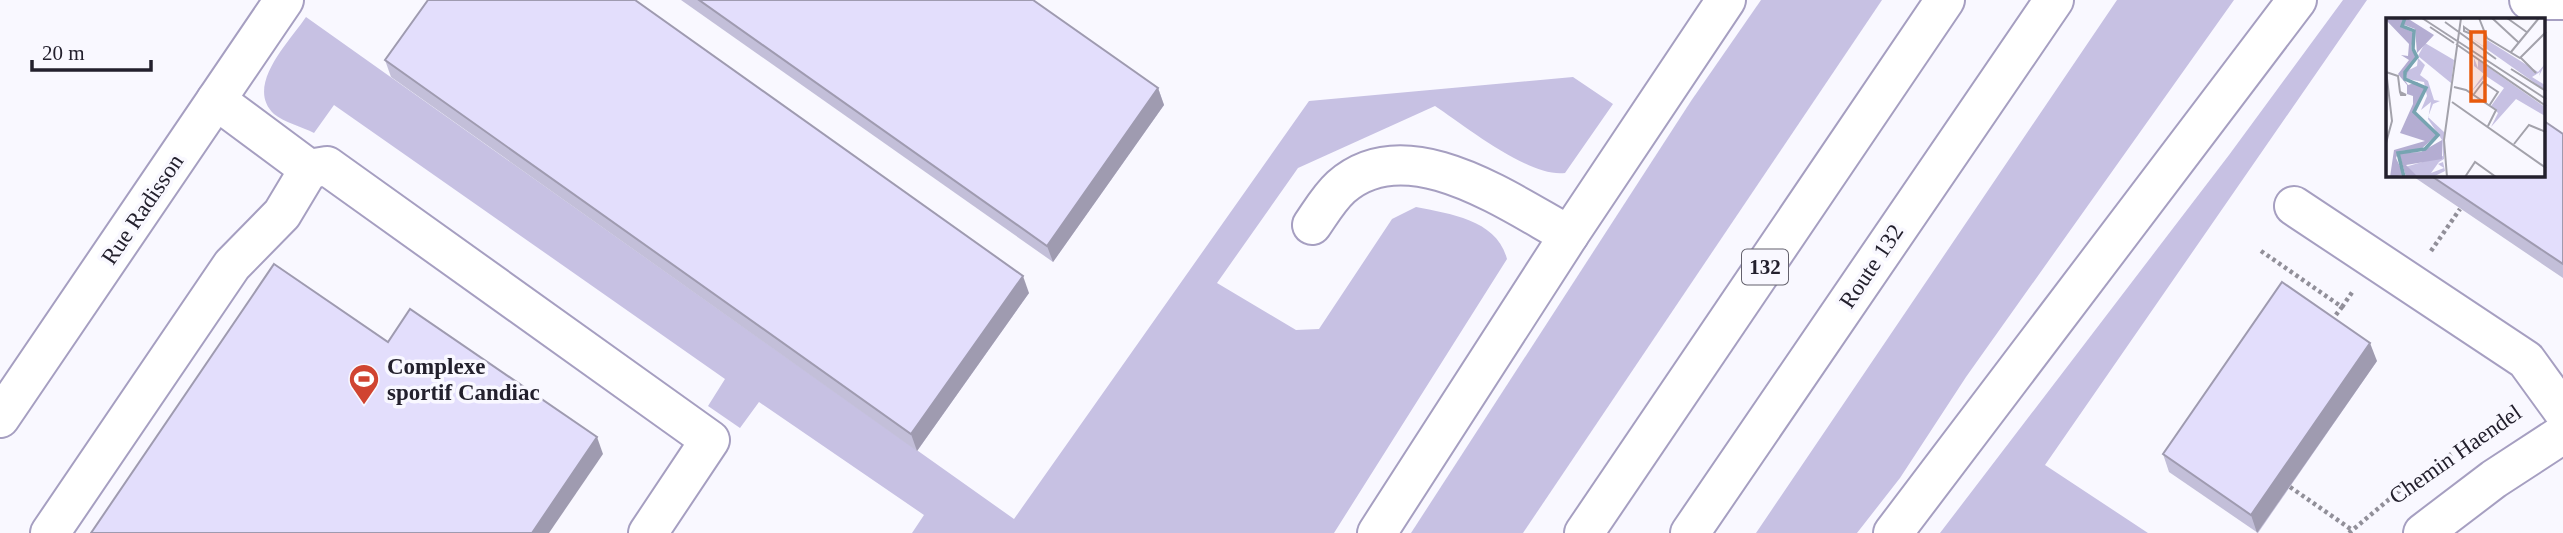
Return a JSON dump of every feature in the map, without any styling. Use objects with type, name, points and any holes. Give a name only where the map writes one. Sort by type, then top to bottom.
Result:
[{"type":"main road","name":"Rue Radisson","points":[[0,418],[284,0]]},
{"type":"main road","points":[[1377,533],[1569,235],[1726,0]]},
{"type":"main road","name":"132","points":[[1584,533],[1945,0]]},
{"type":"main road","name":"Route 132","points":[[1690,533],[2054,0]]},
{"type":"main road","points":[[1893,533],[2297,0]]},
{"type":"main road","points":[[2529,0],[2562,1]]},
{"type":"main road","points":[[216,100],[309,169],[327,166],[710,440],[648,533]]},
{"type":"main road","points":[[1312,225],[1342,185],[1383,167],[1408,164],[1426,166],[1476,186],[1569,235]]},
{"type":"main road","points":[[50,533],[232,265],[282,214],[309,169]]},
{"type":"main road","points":[[2294,206],[2526,360],[2563,411]]},
{"type":"main road","name":"Chemin Haendel","points":[[2423,533],[2494,479],[2563,434]]},
{"type":"path","points":[[2429,254],[2460,209]]},
{"type":"path","points":[[2261,251],[2342,307],[2328,327]]},
{"type":"path","name":"Chemin Haendel","points":[[2350,532],[2406,485],[2520,407]]},
{"type":"path","points":[[2290,487],[2350,532]]},
{"type":"shaded area","points":[[1761,0],[1882,0],[1523,533],[1411,533],[1691,101]]},
{"type":"shaded area","points":[[2117,0],[2234,0],[1966,377],[1900,478],[1857,533],[1756,533]]},
{"type":"shaded area","points":[[2343,0],[2367,0],[2045,465],[2148,533],[1940,533],[2229,155]]},
{"type":"shaded area","points":[[306,17],[1014,519],[1309,101],[1573,77],[1613,104],[1565,173],[1551,172],[1516,159],[1435,106],[1298,168],[1217,283],[1296,330],[1319,329],[1392,219],[1416,207],[1471,221],[1493,235],[1502,246],[1507,259],[1334,533],[912,533],[924,515],[759,402],[740,428],[708,406],[725,379],[334,105],[314,133],[274,114],[266,103],[264,90],[267,77],[281,51]]},
{"type":"building","points":[[428,0],[635,0],[1023,276],[911,434],[385,60]]},
{"type":"building","points":[[699,0],[1033,0],[1158,88],[1047,246]]},
{"type":"building","points":[[2546,122],[2563,134],[2563,264],[2433,177],[2546,177]]},
{"type":"building","name":"Complexe sportif Candiac","points":[[274,264],[388,342],[410,309],[597,437],[532,533],[91,533]]},
{"type":"building","points":[[2282,282],[2370,343],[2251,515],[2163,454]]},
{"type":"place","name":"Complexe sportif Candiac","points":[[364,406]]}]
